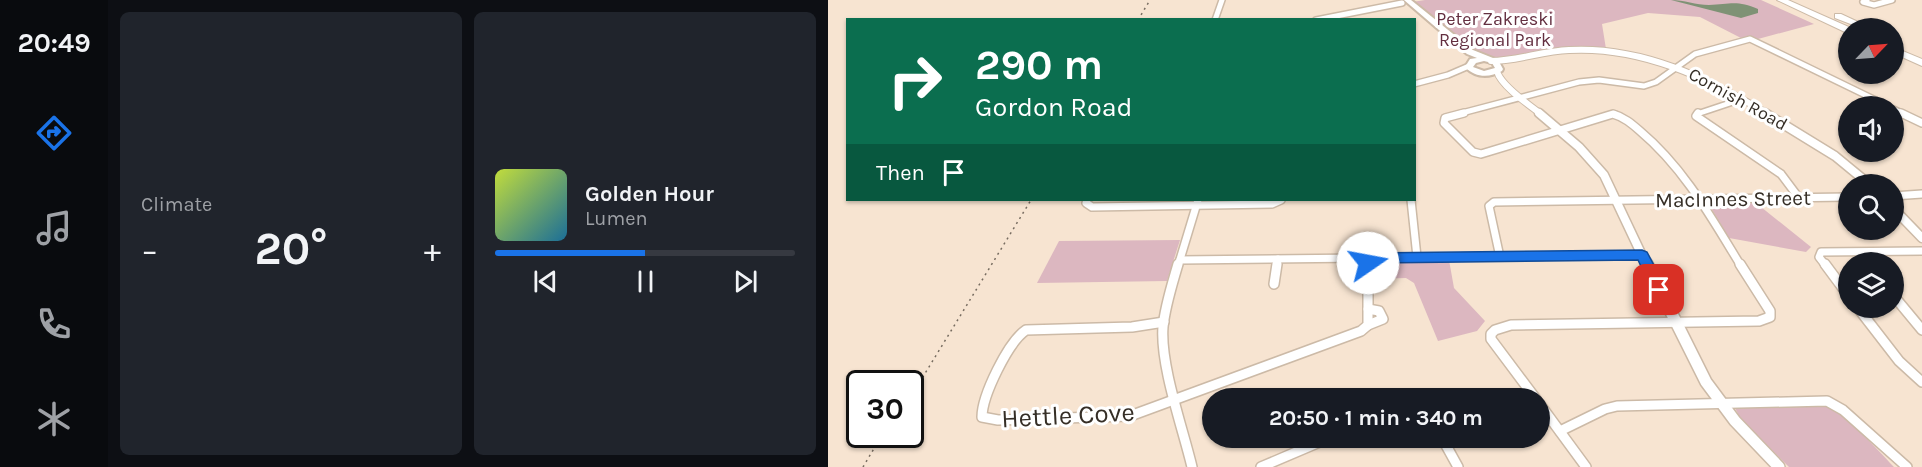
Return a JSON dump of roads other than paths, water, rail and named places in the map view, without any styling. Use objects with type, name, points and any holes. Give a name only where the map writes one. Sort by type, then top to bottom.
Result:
[{"type":"highway","points":[[1781,0],[1838,26]]},
{"type":"highway","points":[[1801,0],[1843,18]]},
{"type":"highway","points":[[1904,45],[1922,52]]},
{"type":"highway","points":[[1904,55],[1922,63]]},
{"type":"main road","points":[[1406,1],[1470,52],[1487,60],[1498,69],[1487,74],[1478,73],[1470,64],[1468,57],[1406,1]]},
{"type":"main road","points":[[1470,64],[1487,60]]},
{"type":"street","points":[[1216,18],[1222,0]]},
{"type":"street","points":[[1867,0],[1863,2],[1874,5],[1892,0]]},
{"type":"street","points":[[1325,18],[1406,1]]},
{"type":"street","points":[[1528,388],[1491,339],[1491,334],[1495,330],[1520,324],[1759,321],[1770,317],[1770,311],[1700,199],[1668,155],[1621,116],[1613,114],[1480,154],[1473,152],[1443,121],[1447,117],[1584,81],[1607,81],[1644,86],[1656,82],[1695,54],[1750,39],[1867,96]]},
{"type":"street","name":"Cornish Road","points":[[1487,60],[1519,58],[1561,50],[1597,50],[1633,54],[1677,66],[1703,77],[1836,155],[1858,174]]},
{"type":"street","name":"Cornish Road","points":[[1498,69],[1519,58]]},
{"type":"street","points":[[1448,75],[1470,64]]},
{"type":"street","points":[[1498,69],[1498,76],[1506,85],[1560,130],[1592,160],[1604,175],[1695,363],[1719,402],[1779,467]]},
{"type":"street","points":[[1416,83],[1448,75],[1478,73]]},
{"type":"street","points":[[1487,74],[1506,85]]},
{"type":"street","points":[[1742,99],[1699,112],[1696,116],[1781,174],[1799,198]]},
{"type":"street","points":[[1904,114],[1922,123]]},
{"type":"street","points":[[1735,151],[1743,148]]},
{"type":"street","points":[[1904,195],[1922,194]]},
{"type":"street","name":"MacInnes Street","points":[[1500,257],[1489,206],[1494,202],[1526,198],[1617,200],[1838,197]]},
{"type":"street","points":[[1087,201],[1086,203],[1092,207],[1198,202],[1272,204],[1279,201]]},
{"type":"street","points":[[1411,201],[1417,257]]},
{"type":"street","points":[[1192,467],[1165,358],[1164,322],[1169,294],[1198,202]]},
{"type":"street","points":[[1904,219],[1922,238]]},
{"type":"street","points":[[1838,282],[1819,257],[1821,252],[1922,251]]},
{"type":"street","points":[[1180,260],[1642,255]]},
{"type":"street","points":[[1274,284],[1278,259]]},
{"type":"street","points":[[1368,259],[1368,325]]},
{"type":"street","points":[[1904,308],[1922,330]]},
{"type":"street","points":[[1176,400],[1361,331],[1368,325],[1383,320],[1379,311],[1368,309]]},
{"type":"street","points":[[1866,318],[1899,361],[1922,382]]},
{"type":"street","name":"Hettle Cove","points":[[1164,322],[1132,327],[1026,330],[1013,342],[980,412],[982,417],[998,420],[1120,417],[1141,413],[1176,400]]},
{"type":"street","points":[[1560,431],[1605,409],[1617,406],[1817,401],[1835,404],[1907,467]]},
{"type":"street","points":[[1550,417],[1586,467]]},
{"type":"street","points":[[1261,467],[1306,448]]},
{"type":"street","points":[[1448,448],[1458,467]]},
{"type":"railway","points":[[1139,18],[1150,0]]},
{"type":"railway","points":[[924,375],[1030,201]]},
{"type":"railway","points":[[863,467],[874,448]]},
{"type":"park label","name":"Peter Zakreski Regional Park","points":[[1495,29]]}]
